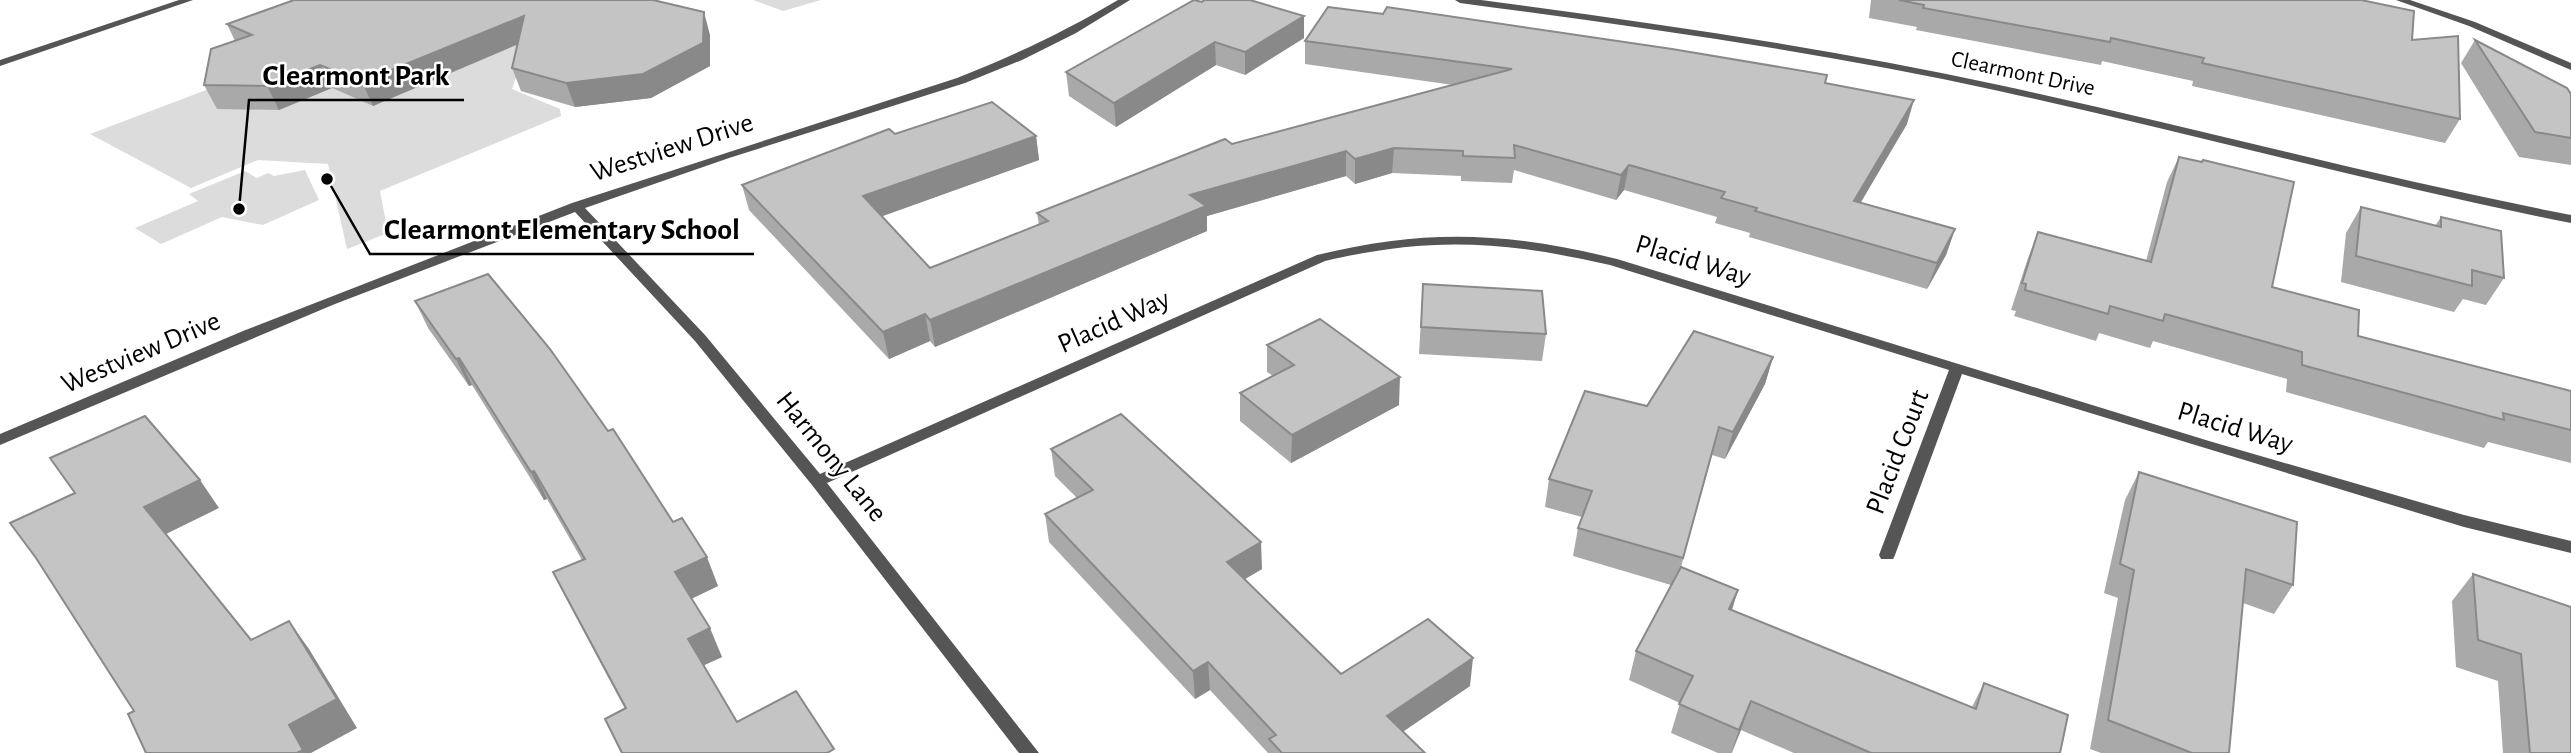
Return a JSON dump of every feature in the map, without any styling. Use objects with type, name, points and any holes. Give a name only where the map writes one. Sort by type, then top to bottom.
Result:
[{"type":"street","points":[[0,63],[188,0]]},
{"type":"street","name":"Westview Drive","points":[[0,440],[410,268],[576,206],[968,78],[1038,48],[1096,19],[1125,0]]},
{"type":"street","name":"Clearmont Drive","points":[[1460,0],[1649,26],[1997,88],[2358,174],[2571,219]]},
{"type":"street","points":[[2401,0],[2472,24],[2571,67]]},
{"type":"street","name":"Harmony Lane","points":[[576,206],[700,338],[817,481],[1030,753]]},
{"type":"street","name":"Placid Way","points":[[817,481],[1321,258],[1358,248],[1426,239],[1482,238],[1532,244],[1613,262],[2464,521],[2571,547]]},
{"type":"street","name":"Placid Court","points":[[1886,555],[1957,368]]},
{"type":"shaded area","points":[[753,0],[821,0],[783,11]]},
{"type":"shaded area","points":[[529,40],[512,89],[560,109],[561,116],[380,191],[388,233],[347,249],[328,164],[258,160],[191,188],[90,134],[222,84],[279,110],[332,88],[373,106]]},
{"type":"shaded area","points":[[305,170],[319,200],[263,225],[222,217],[161,244],[135,228],[198,201],[189,194],[245,171],[257,178],[268,173],[274,176]]},
{"type":"building","points":[[294,0],[653,0],[704,12],[703,43],[643,74],[566,83],[512,68],[524,16],[362,82],[320,65],[267,86],[204,85],[211,49],[252,35],[227,24]]},
{"type":"building","points":[[1194,0],[1250,0],[1304,16],[1245,52],[1215,42],[1114,103],[1066,72]]},
{"type":"building","points":[[1899,0],[2361,0],[2414,11],[2412,40],[2458,36],[2460,119],[2202,63],[2204,58],[2111,38],[2110,42],[1923,8],[1924,5]]},
{"type":"building","points":[[1328,7],[1383,14],[1387,7],[1672,49],[1827,75],[1825,83],[1914,100],[1854,201],[1955,229],[1937,263],[1755,211],[1757,208],[1721,198],[1725,192],[1629,165],[1621,175],[1514,145],[1515,158],[1463,156],[1463,151],[1394,148],[1355,159],[1346,151],[1190,195],[1206,206],[930,320],[925,314],[883,332],[742,185],[889,129],[895,134],[992,102],[1036,136],[863,196],[930,268],[1048,221],[1037,213],[1225,139],[1232,144],[1512,69],[1305,41]]},
{"type":"building","points":[[2475,40],[2567,88],[2571,94],[2571,138],[2535,132]]},
{"type":"building","points":[[2179,157],[2202,162],[2203,160],[2294,182],[2272,287],[2359,310],[2358,336],[2571,391],[2571,430],[2503,413],[2504,420],[2302,365],[2302,352],[2165,314],[2163,321],[2110,306],[2108,314],[2025,290],[2026,284],[2022,283],[2038,232],[2151,262]]},
{"type":"building","points":[[2361,207],[2441,227],[2441,217],[2501,231],[2504,278],[2472,270],[2472,286],[2356,256]]},
{"type":"building","points":[[488,274],[550,349],[608,431],[613,429],[673,522],[682,518],[707,557],[675,572],[710,628],[688,639],[737,722],[796,691],[834,749],[827,753],[622,753],[605,719],[626,708],[553,572],[585,559],[534,471],[531,472],[459,358],[456,359],[415,301]]},
{"type":"building","points":[[1423,284],[1542,291],[1546,334],[1421,327]]},
{"type":"building","points":[[1320,319],[1400,377],[1292,435],[1240,393],[1294,365],[1267,345]]},
{"type":"building","points":[[1694,331],[1773,357],[1733,432],[1719,427],[1683,558],[1578,528],[1592,491],[1549,479],[1585,391],[1647,406]]},
{"type":"building","points":[[1121,414],[1261,542],[1227,562],[1341,674],[1428,619],[1473,658],[1387,716],[1425,753],[1282,753],[1269,739],[1276,735],[1208,662],[1193,671],[1045,514],[1093,490],[1051,449]]},
{"type":"building","points":[[145,416],[200,480],[144,507],[251,640],[289,621],[337,699],[289,725],[303,750],[297,753],[146,753],[128,714],[134,711],[36,558],[10,523],[75,493],[50,458]]},
{"type":"building","points":[[2139,472],[2297,522],[2293,585],[2246,569],[2229,753],[2192,753],[2108,720],[2134,570],[2120,564]]},
{"type":"building","points":[[1681,567],[1738,590],[1729,609],[1976,709],[1984,683],[2068,715],[2060,753],[1871,753],[1751,701],[1739,730],[1679,704],[1693,676],[1636,651]]},
{"type":"building","points":[[2473,574],[2571,607],[2571,753],[2530,753],[2521,654],[2478,640]]},
{"type":"place","name":"Clearmont Elementary School","points":[[327,179]]},
{"type":"place","name":"Clearmont Park","points":[[239,209]]}]
